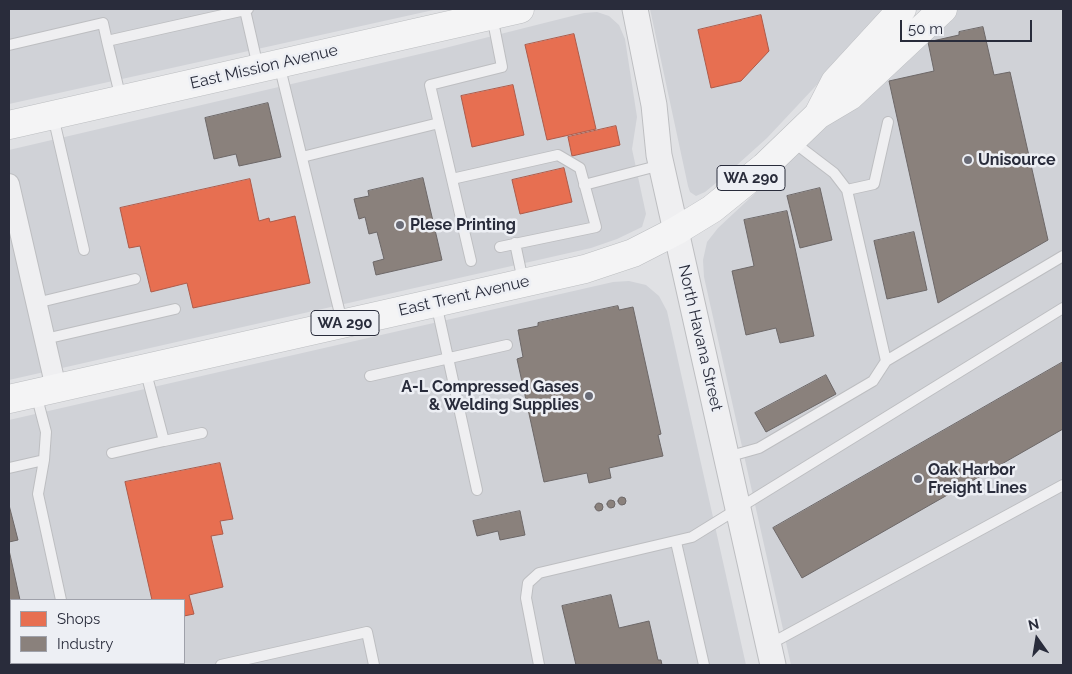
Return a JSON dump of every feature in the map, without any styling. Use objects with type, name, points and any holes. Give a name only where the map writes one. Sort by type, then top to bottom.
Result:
[{"type":"main road","name":"East Mission Avenue","points":[[9,125],[520,9]]},
{"type":"main road","name":"East Trent Avenue","points":[[818,115],[835,82],[902,9]]},
{"type":"main road","name":"East Trent Avenue","points":[[9,399],[524,283],[610,262],[633,253],[676,232],[736,191],[818,115],[850,96],[943,9]]},
{"type":"street","name":"North Havana Street","points":[[635,9],[654,105],[661,165],[771,655]]},
{"type":"street","points":[[9,184],[12,216],[45,339],[46,391]]},
{"type":"lane","points":[[107,41],[246,9],[302,157],[343,324]]},
{"type":"lane","points":[[471,261],[430,85],[502,67],[492,15]]},
{"type":"lane","points":[[9,45],[103,24],[121,100]]},
{"type":"lane","points":[[53,115],[84,250]]},
{"type":"lane","points":[[847,190],[874,184],[888,122]]},
{"type":"lane","points":[[302,157],[439,123]]},
{"type":"lane","points":[[792,141],[834,173],[847,190],[886,361]]},
{"type":"lane","points":[[452,179],[558,155],[580,168],[596,227],[500,246]]},
{"type":"lane","points":[[584,184],[661,165]]},
{"type":"lane","points":[[515,243],[524,283]]},
{"type":"lane","points":[[726,457],[759,448],[873,381],[886,361],[1063,256]]},
{"type":"lane","points":[[36,303],[135,279]]},
{"type":"lane","points":[[436,302],[477,490]]},
{"type":"lane","points":[[540,665],[526,598],[528,583],[539,573],[676,542],[692,536],[738,510],[1063,308]]},
{"type":"lane","points":[[45,339],[175,309]]},
{"type":"lane","points":[[370,376],[507,345]]},
{"type":"lane","points":[[145,368],[164,441]]},
{"type":"lane","points":[[46,391],[44,460],[38,494],[61,599]]},
{"type":"lane","points":[[112,453],[202,434]]},
{"type":"lane","points":[[9,468],[44,460]]},
{"type":"lane","points":[[771,655],[1063,486]]},
{"type":"lane","points":[[676,542],[704,665]]},
{"type":"lane","points":[[220,665],[367,632],[374,665]]},
{"type":"shaded area","points":[[9,9],[438,9],[9,104]]},
{"type":"shaded area","points":[[650,9],[888,9],[767,138],[705,192],[696,196],[690,192],[688,186]]},
{"type":"shaded area","points":[[952,9],[1063,9],[1063,665],[791,665],[704,277],[703,260],[707,242],[718,228]]},
{"type":"shaded area","points":[[597,12],[609,16],[619,25],[625,39],[637,117],[632,149],[646,214],[642,227],[617,239],[591,248],[9,380],[9,150],[437,50],[584,13]]},
{"type":"shaded area","points":[[629,281],[646,285],[659,296],[667,311],[746,665],[9,665],[9,420],[613,282]]},
{"type":"building: Shops","points":[[761,15],[769,51],[741,81],[711,88],[698,30]]},
{"type":"building: Shops","points":[[574,34],[596,129],[547,140],[525,45]]},
{"type":"building: Shops","points":[[513,85],[524,135],[472,147],[461,96]]},
{"type":"building: Shops","points":[[616,126],[620,145],[572,156],[568,137]]},
{"type":"building: Shops","points":[[564,168],[572,202],[520,214],[512,180]]},
{"type":"building: Shops","points":[[250,179],[259,221],[269,218],[270,222],[295,216],[310,283],[193,308],[187,283],[151,292],[140,246],[129,248],[120,208]]},
{"type":"building: Shops","points":[[220,463],[233,519],[220,521],[223,534],[211,536],[223,587],[189,595],[194,614],[185,616],[185,599],[152,599],[125,482]]},
{"type":"building: Industry","name":"Unisource","points":[[983,27],[994,75],[1010,72],[1048,240],[938,303],[889,81],[934,71],[928,42]]},
{"type":"building: Industry","points":[[268,103],[281,157],[239,166],[236,154],[214,159],[205,118]]},
{"type":"building: Industry","name":"Plese Printing","points":[[423,178],[442,260],[376,275],[373,262],[384,259],[377,232],[369,234],[365,217],[359,219],[354,199],[369,196],[368,191]]},
{"type":"building: Industry","points":[[820,188],[832,240],[800,248],[787,196]]},
{"type":"building: Industry","points":[[787,211],[814,336],[780,343],[776,328],[746,335],[732,271],[754,266],[744,220]]},
{"type":"building: Industry","points":[[914,232],[927,290],[887,299],[874,241]]},
{"type":"building: Industry","name":"A-L Compressed Gases & Welding Supplies","points":[[618,306],[619,310],[633,307],[661,434],[658,435],[663,456],[609,468],[611,478],[589,483],[587,473],[544,482],[517,359],[523,357],[518,330],[538,326],[538,323]]},
{"type":"building: Industry","name":"Oak Harbor Freight Lines","points":[[1063,362],[1063,429],[802,578],[773,528]]},
{"type":"building: Industry","points":[[826,375],[836,394],[766,432],[755,413]]},
{"type":"building: Industry","points":[[622,497],[626,501],[622,505],[618,501]]},
{"type":"building: Industry","points":[[611,500],[615,504],[611,508],[607,504]]},
{"type":"building: Industry","points":[[599,503],[603,507],[599,511],[595,507]]},
{"type":"building: Industry","points":[[9,505],[18,540],[9,542]]},
{"type":"building: Industry","points":[[520,511],[525,535],[500,540],[498,531],[477,536],[473,521]]},
{"type":"building: Industry","points":[[9,550],[20,599],[10,599],[9,658]]},
{"type":"building: Industry","points":[[611,595],[619,628],[649,621],[658,660],[661,660],[662,665],[576,665],[562,606]]},
{"type":"place","name":"Unisource","points":[[968,160]]},
{"type":"place","name":"Plese Printing","points":[[400,225]]},
{"type":"place","name":"A-L Compressed Gases & Welding Supplies","points":[[589,396]]},
{"type":"place","name":"Oak Harbor Freight Lines","points":[[918,479]]}]
